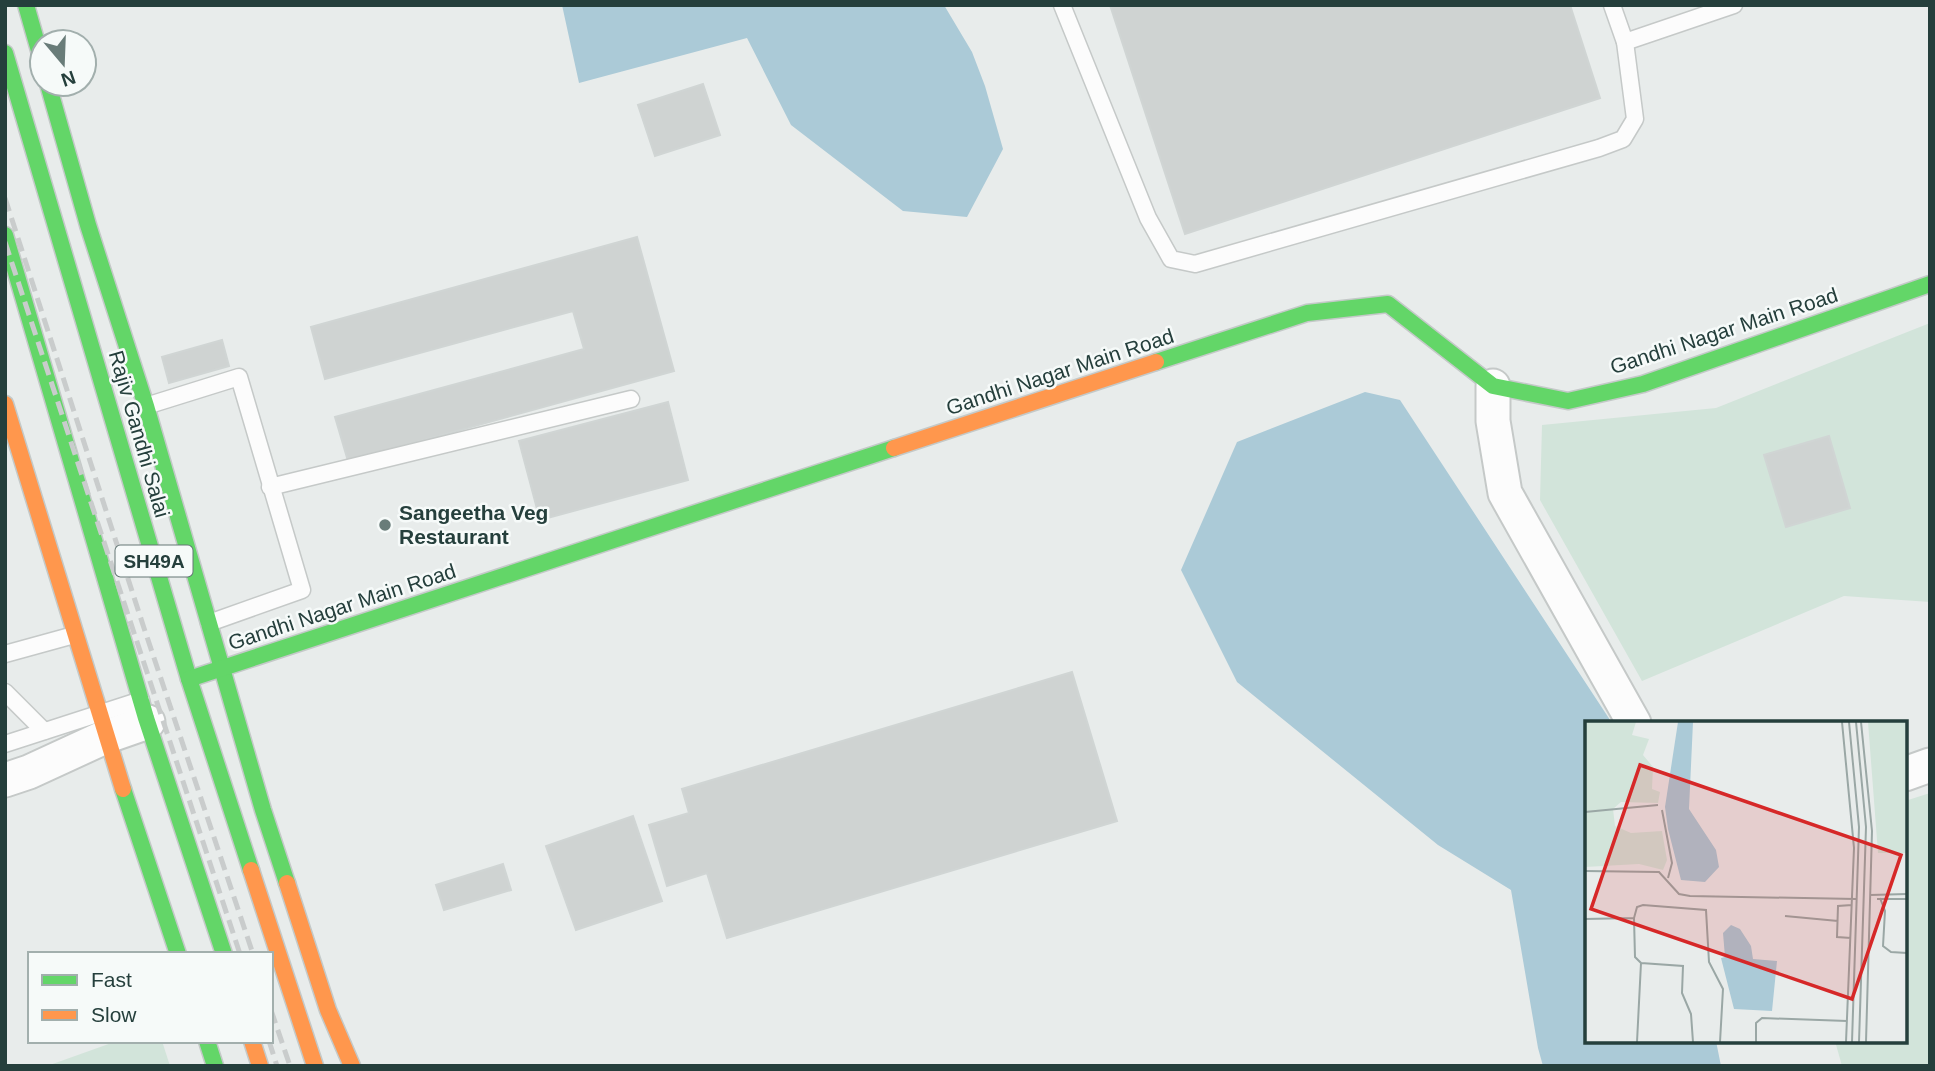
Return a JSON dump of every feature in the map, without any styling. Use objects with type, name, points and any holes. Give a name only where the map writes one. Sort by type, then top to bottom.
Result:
[{"type":"street","points":[[26,5],[33,28]]},
{"type":"street","name":"Rajiv Gandhi Salai","points":[[5,53],[188,679],[314,1066]]},
{"type":"street","points":[[52,98],[88,225],[146,406],[263,810],[328,1010],[352,1066]]},
{"type":"street","name":"SH49A","points":[[5,235],[145,711],[223,952]]},
{"type":"street","name":"Gandhi Nagar Main Road","points":[[188,679],[1307,313],[1388,304],[1493,386],[1568,401],[1643,384],[1930,284]]},
{"type":"street","points":[[1493,386],[1493,422],[1505,494],[1633,721]]},
{"type":"street","points":[[5,404],[102,725],[177,952]]},
{"type":"street","points":[[5,780],[29,772],[102,725],[145,711]]},
{"type":"street","points":[[1907,773],[1930,765]]},
{"type":"street","points":[[208,1043],[215,1066]]},
{"type":"street","points":[[253,1043],[260,1066]]},
{"type":"lane","points":[[1062,5],[1148,218],[1171,259],[1195,264],[1600,148],[1623,139],[1634,119],[1625,42],[1612,5]]},
{"type":"lane","points":[[1625,42],[1734,5]]},
{"type":"lane","points":[[146,406],[239,377],[302,590],[209,623]]},
{"type":"lane","points":[[270,487],[631,399]]},
{"type":"lane","points":[[5,654],[74,635]]},
{"type":"lane","points":[[5,692],[44,731]]},
{"type":"lane","points":[[5,744],[44,731],[102,725]]},
{"type":"green space","points":[[1930,323],[1930,602],[1844,596],[1642,681],[1540,500],[1542,425],[1716,408]]},
{"type":"green space","points":[[1930,793],[1930,1066],[1842,1066],[1836,1043],[1907,1043],[1907,800]]},
{"type":"green space","points":[[111,1043],[163,1043],[170,1066],[47,1066]]},
{"type":"water","points":[[562,5],[944,5],[972,52],[1003,149],[967,217],[903,211],[791,125],[747,38],[579,83]]},
{"type":"water","points":[[1365,392],[1400,400],[1611,721],[1585,721],[1585,1043],[1716,1043],[1721,1066],[1543,1066],[1511,890],[1438,845],[1237,682],[1181,570],[1237,442]]},
{"type":"building","points":[[1110,5],[1570,5],[1600,98],[1185,234]]},
{"type":"building","points":[[703,84],[720,135],[655,156],[638,105]]},
{"type":"building","points":[[637,237],[674,371],[348,461],[335,417],[584,349],[573,311],[325,379],[311,327]]},
{"type":"building","points":[[222,340],[229,366],[169,383],[162,357]]},
{"type":"building","points":[[668,402],[688,480],[540,520],[519,441]]},
{"type":"building","points":[[1829,436],[1850,508],[1786,527],[1764,455]]},
{"type":"building","points":[[1072,672],[1117,821],[727,938],[707,873],[667,886],[649,825],[689,813],[682,789]]},
{"type":"building","points":[[633,816],[662,901],[576,930],[546,846]]},
{"type":"building","points":[[503,864],[511,890],[444,910],[436,885]]},
{"type":"railway","points":[[5,198],[252,952]]},
{"type":"railway","points":[[5,242],[239,952]]},
{"type":"railway","points":[[273,1016],[290,1066]]},
{"type":"railway","points":[[270,1043],[277,1066]]},
{"type":"traffic: fast","points":[[26,5],[33,28]]},
{"type":"traffic: fast","points":[[5,53],[189,679],[251,870]]},
{"type":"traffic: fast","points":[[52,98],[287,883]]},
{"type":"traffic: fast","points":[[5,235],[146,718],[223,952]]},
{"type":"traffic: fast","points":[[1156,362],[1307,313],[1388,304],[1493,386],[1568,401],[1643,384],[1930,284]]},
{"type":"traffic: fast","points":[[189,679],[894,448]]},
{"type":"traffic: fast","points":[[123,789],[177,952]]},
{"type":"traffic: fast","points":[[208,1043],[215,1066]]},
{"type":"traffic: slow","points":[[894,448],[1156,362]]},
{"type":"traffic: slow","points":[[5,404],[123,789]]},
{"type":"traffic: slow","points":[[251,870],[315,1066]]},
{"type":"traffic: slow","points":[[287,883],[328,1010],[352,1066]]},
{"type":"traffic: slow","points":[[253,1043],[260,1066]]},
{"type":"place","name":"Sangeetha Veg Restaurant","points":[[385,525]]}]
